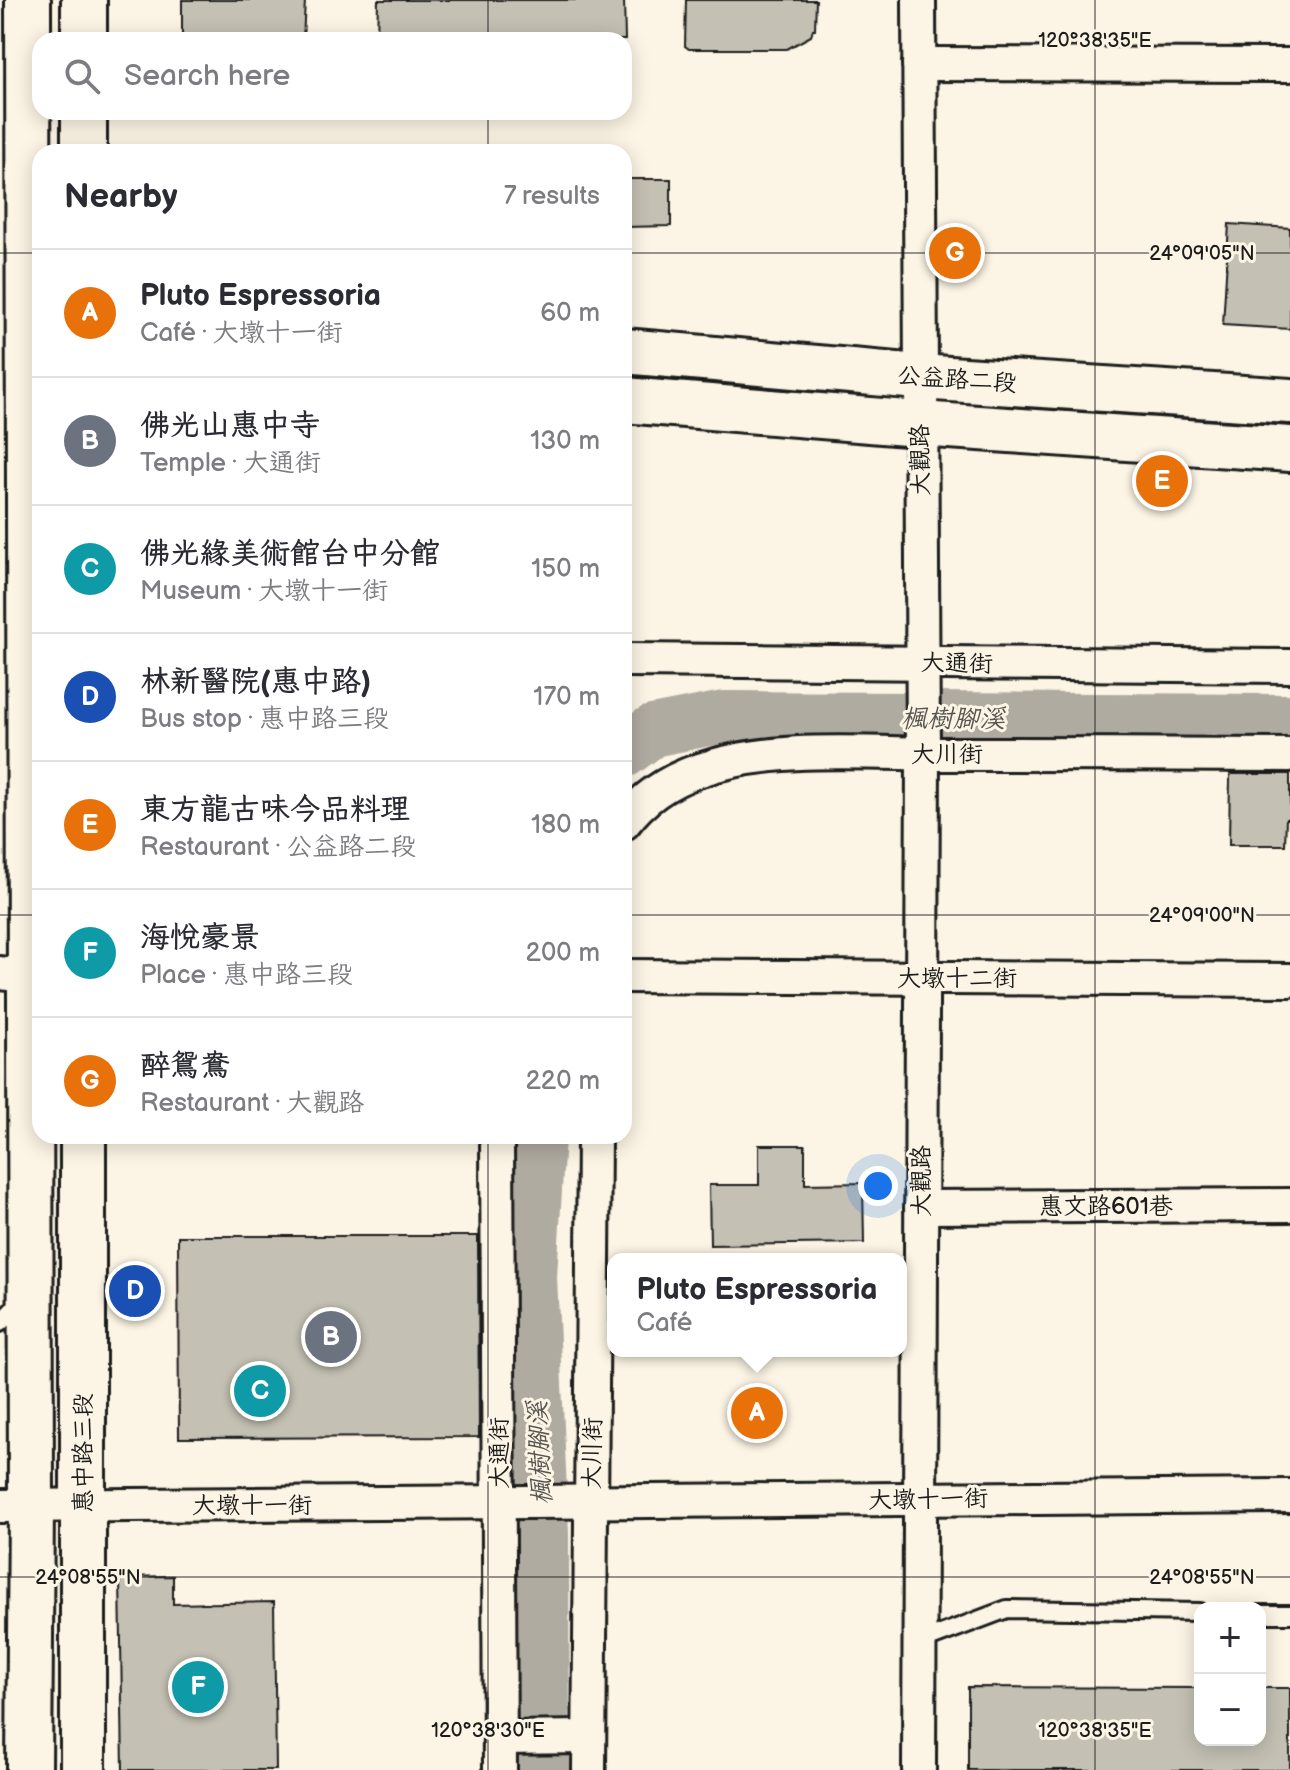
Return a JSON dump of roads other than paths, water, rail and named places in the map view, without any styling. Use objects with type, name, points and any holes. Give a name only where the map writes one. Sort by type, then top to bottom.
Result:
[{"type":"street","points":[[28,0],[15,975],[30,1292],[16,1506],[29,1770]]},
{"type":"street","points":[[84,0],[84,32]]},
{"type":"street","name":"大觀路","points":[[919,0],[923,745],[919,1770]]},
{"type":"street","points":[[919,64],[1290,65]]},
{"type":"street","points":[[84,120],[84,144]]},
{"type":"street","name":"公益路二段","points":[[632,352],[919,377],[1290,401]]},
{"type":"street","name":"公益路二段","points":[[632,401],[1290,449]]},
{"type":"street","name":"大通街","points":[[632,660],[922,672],[1290,666]]},
{"type":"street","name":"大川街","points":[[632,812],[667,784],[697,770],[752,757],[923,745],[1290,755]]},
{"type":"street","name":"大墩十二街","points":[[632,976],[1290,980]]},
{"type":"street","name":"惠中路三段","points":[[83,1144],[83,1770]]},
{"type":"street","name":"大通街","points":[[497,1144],[509,1737],[500,1770]]},
{"type":"street","name":"大川街","points":[[589,1770],[582,1737],[579,1502],[594,1144]]},
{"type":"street","name":"惠文路601巷","points":[[921,1207],[1290,1205]]},
{"type":"street","name":"大墩十一街","points":[[16,1506],[1290,1496]]},
{"type":"street","points":[[509,1737],[582,1737]]},
{"type":"lane","points":[[0,1323],[30,1292]]},
{"type":"lane","points":[[920,1642],[1007,1609],[1194,1612]]},
{"type":"lane","points":[[1266,1614],[1290,1614]]},
{"type":"waterway","name":"楓樹腳溪","points":[[632,746],[652,731],[724,717],[1290,720]]},
{"type":"waterway","name":"楓樹腳溪","points":[[539,1144],[531,1277],[543,1534],[544,1770]]},
{"type":"place","name":"醉鴛鴦","points":[[955,253]]},
{"type":"place","name":"東方龍古味今品料理","points":[[1162,481]]},
{"type":"place","name":"林新醫院(惠中路)","points":[[135,1291]]},
{"type":"place","name":"佛光山惠中寺","points":[[331,1337]]},
{"type":"place","name":"佛光緣美術館台中分館","points":[[260,1391]]},
{"type":"place","name":"Pluto Espressoria","points":[[757,1413]]},
{"type":"place","name":"海悅豪景","points":[[198,1687]]}]
